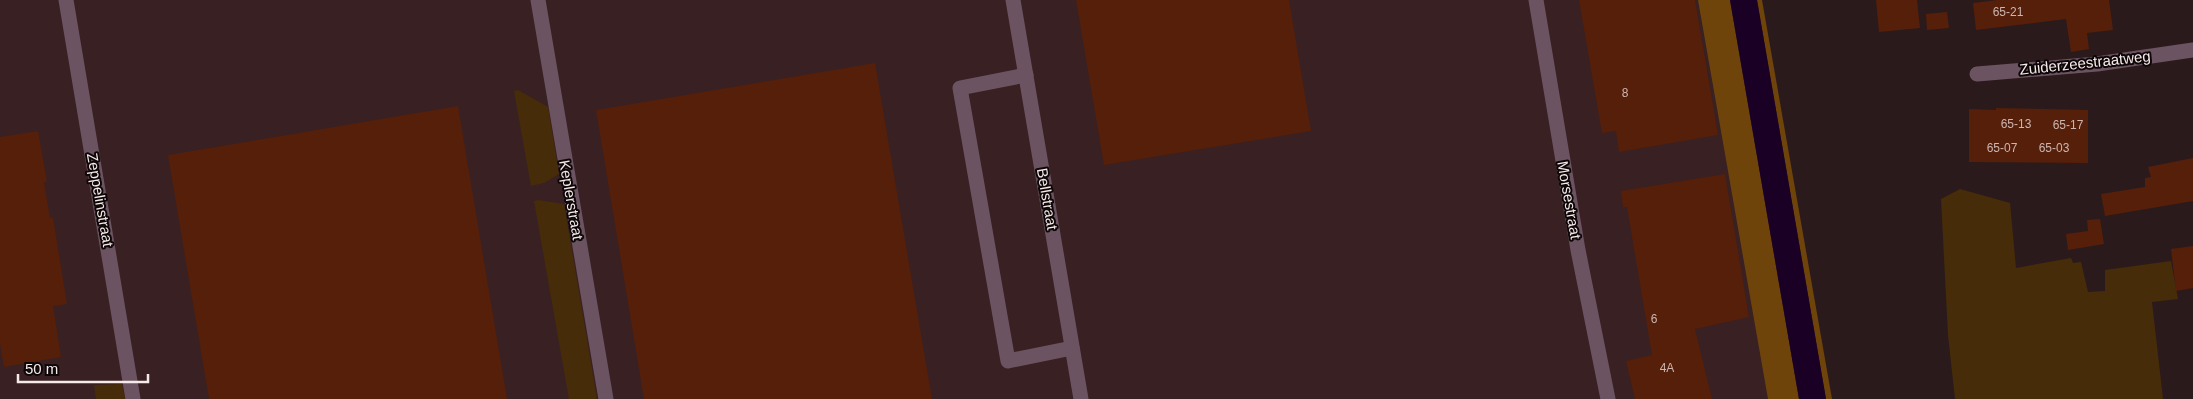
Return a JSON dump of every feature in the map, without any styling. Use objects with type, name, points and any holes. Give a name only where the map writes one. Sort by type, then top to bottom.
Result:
[{"type":"street","name":"Zeppelinstraat","points":[[66,0],[134,399]]},
{"type":"street","name":"Keplerstraat","points":[[538,0],[606,399]]},
{"type":"street","name":"Bellstraat","points":[[1013,0],[1081,399]]},
{"type":"street","name":"Morsestraat","points":[[1536,0],[1578,250],[1608,399]]},
{"type":"street","name":"Zuiderzeestraatweg","points":[[1977,74],[2097,64],[2193,50]]},
{"type":"street","points":[[1026,75],[960,88],[1008,361],[1072,348]]},
{"type":"shaded area","points":[[0,0],[1701,0],[1773,399],[0,399]]},
{"type":"shaded area","points":[[1698,0],[1730,0],[1799,399],[1768,399]]},
{"type":"shaded area","points":[[1730,0],[1757,0],[1826,399],[1799,399]]},
{"type":"shaded area","points":[[1757,0],[1762,0],[1832,399],[1826,399]]},
{"type":"shaded area","points":[[518,90],[548,107],[559,174],[544,183],[531,186],[514,91]]},
{"type":"shaded area","points":[[1960,189],[2010,203],[2016,268],[2071,258],[2073,263],[2081,262],[2088,292],[2105,291],[2105,270],[2171,261],[2178,299],[2152,302],[2163,399],[1955,399],[1948,335],[1941,199]]},
{"type":"shaded area","points":[[534,201],[564,204],[597,399],[569,399]]},
{"type":"shaded area","points":[[122,384],[125,399],[96,399],[94,385]]},
{"type":"building","points":[[1076,0],[1289,0],[1311,131],[1104,165]]},
{"type":"building","points":[[1579,0],[1695,0],[1718,135],[1619,152],[1616,131],[1602,133]]},
{"type":"building","points":[[1876,0],[1917,0],[1920,28],[1879,32]]},
{"type":"building","points":[[1997,0],[2109,0],[2113,30],[2087,33],[2089,49],[2071,52],[2066,19],[1976,30],[1973,3]]},
{"type":"building","points":[[1947,12],[1949,28],[1927,30],[1926,14]]},
{"type":"building","points":[[875,63],[932,399],[644,399],[596,110]]},
{"type":"building","points":[[458,106],[507,399],[209,399],[168,155]]},
{"type":"building","points":[[1996,108],[2088,110],[2088,163],[1969,162],[1969,109],[1996,110]]},
{"type":"building","points":[[38,131],[47,182],[44,182],[50,218],[53,218],[67,304],[53,306],[61,357],[4,367],[0,344],[0,137]]},
{"type":"building","points":[[2193,158],[2193,201],[2105,216],[2101,194],[2145,187],[2145,178],[2151,177],[2148,167]]},
{"type":"building","points":[[1725,174],[1749,317],[1695,329],[1712,399],[1635,399],[1626,361],[1652,355],[1627,207],[1623,207],[1621,191]]},
{"type":"building","points":[[2100,219],[2104,244],[2068,250],[2066,234],[2088,231],[2087,220]]},
{"type":"building","points":[[2193,246],[2193,288],[2176,291],[2171,249]]}]
